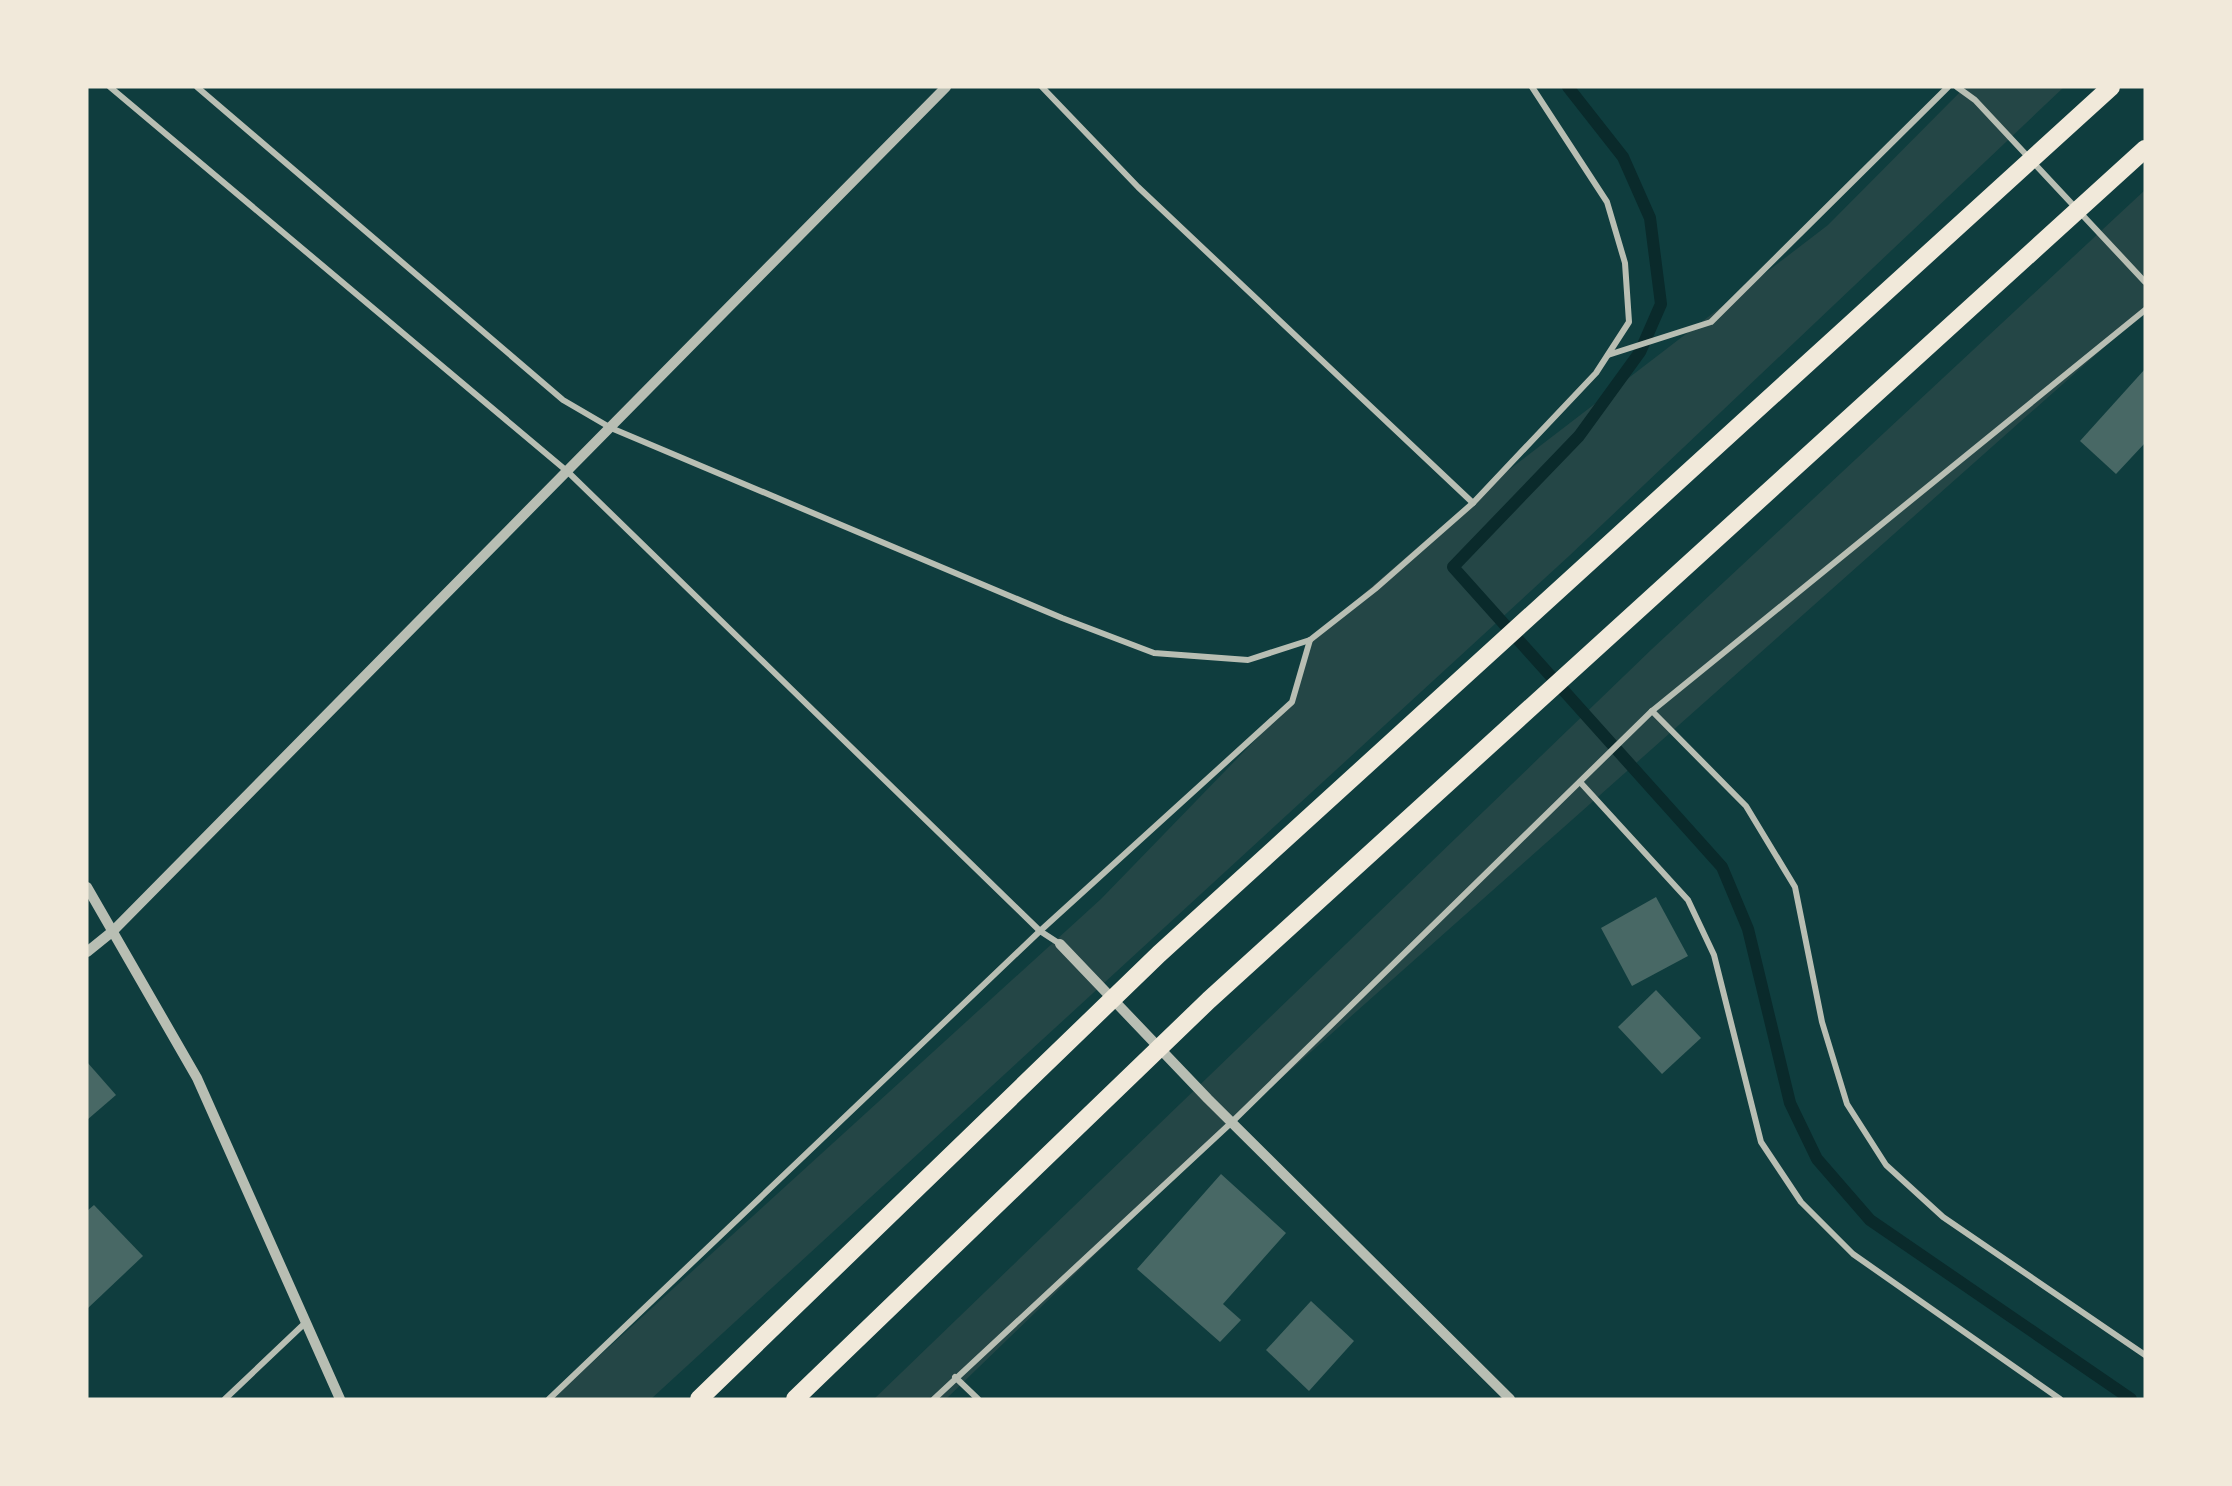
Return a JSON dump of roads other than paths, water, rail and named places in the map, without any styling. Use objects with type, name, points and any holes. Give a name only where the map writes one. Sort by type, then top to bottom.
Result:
[{"type":"highway","points":[[699,1399],[1159,954],[2111,87]]},
{"type":"highway","points":[[795,1399],[1209,1000],[2145,148]]},
{"type":"street","points":[[110,87],[568,472],[1040,931],[1060,944],[1208,1099],[1510,1399]]},
{"type":"street","points":[[197,87],[563,400],[611,428],[1062,618],[1154,653],[1248,660],[1310,639],[1376,589],[1473,502],[1596,373],[1629,322],[1625,263],[1607,202],[1532,87]]},
{"type":"street","points":[[87,952],[113,931],[946,87]]},
{"type":"street","points":[[1042,87],[1138,187],[1473,502]]},
{"type":"street","points":[[1608,355],[1711,322],[1948,87]]},
{"type":"street","points":[[1957,87],[1976,100],[2145,282]]},
{"type":"street","points":[[934,1399],[955,1377],[1232,1122],[1652,711],[2145,310]]},
{"type":"street","points":[[549,1399],[1040,931],[1292,702],[1310,639]]},
{"type":"street","points":[[1652,711],[1746,806],[1795,887],[1822,1022],[1847,1104],[1886,1165],[1943,1217],[2145,1355]]},
{"type":"street","points":[[1580,782],[1688,900],[1714,955],[1761,1142],[1801,1202],[1853,1254],[2060,1399]]},
{"type":"street","points":[[87,887],[197,1078],[339,1399]]},
{"type":"street","points":[[225,1399],[304,1324]]},
{"type":"street","points":[[955,1377],[978,1399]]},
{"type":"waterway","points":[[1568,87],[1623,157],[1650,218],[1661,304],[1640,352],[1579,436],[1453,567],[1722,867],[1748,929],[1790,1103],[1817,1159],[1870,1220],[2131,1399]]}]
